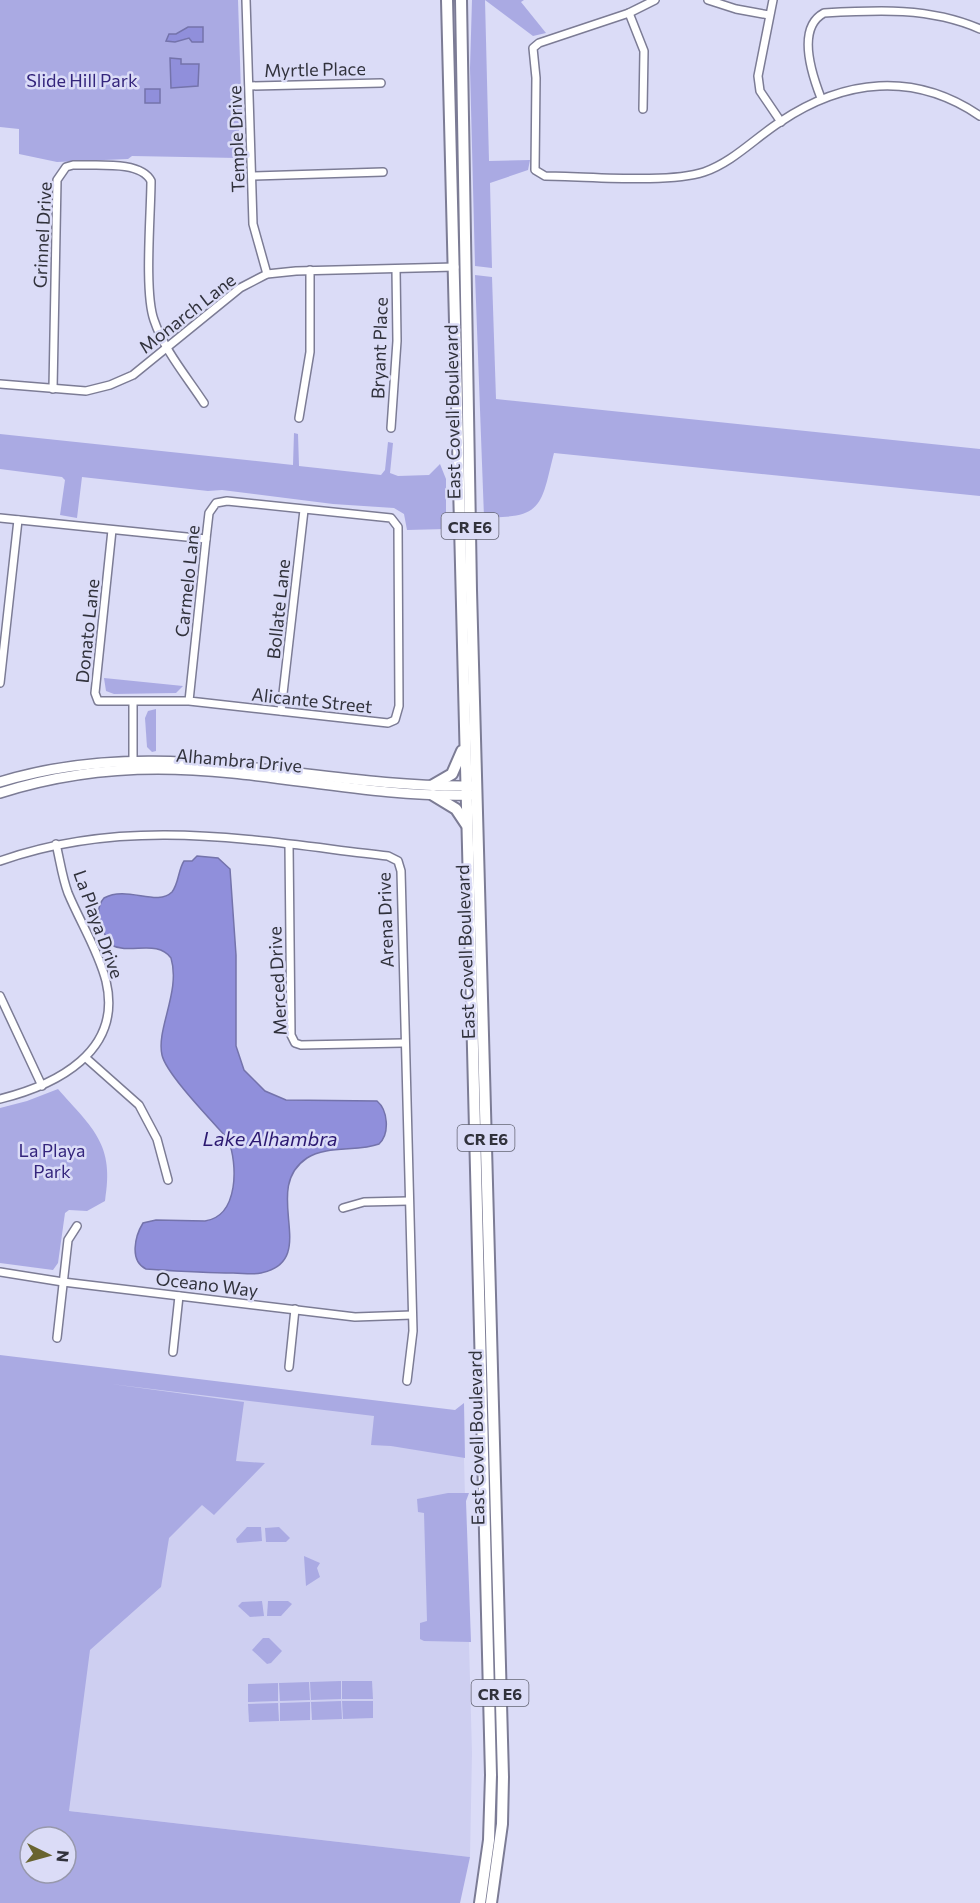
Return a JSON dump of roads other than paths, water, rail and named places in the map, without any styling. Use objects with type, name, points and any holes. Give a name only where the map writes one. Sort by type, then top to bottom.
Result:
[{"type":"main road","name":"East Covell Boulevard","points":[[447,0],[464,742],[471,791],[467,825],[491,1775],[489,1840],[480,1903]]},
{"type":"main road","name":"East Covell Boulevard","points":[[461,0],[467,267],[471,791],[502,1777],[502,1824],[491,1903]]},
{"type":"main road","points":[[463,35],[467,0]]},
{"type":"main road","points":[[464,742],[452,774],[433,790],[456,809],[467,825]]},
{"type":"main road","name":"Alhambra Drive","points":[[0,782],[69,766],[195,761],[433,790],[471,791]]},
{"type":"main road","name":"Alhambra Drive","points":[[0,793],[133,765]]},
{"type":"street","name":"Temple Drive","points":[[246,0],[256,239],[267,274]]},
{"type":"street","points":[[655,0],[629,13],[539,43],[533,48],[536,78],[535,170],[545,176],[688,176],[722,164],[781,122],[821,98],[853,88],[901,86],[927,90],[968,108],[980,116]]},
{"type":"street","points":[[708,0],[736,9],[769,15]]},
{"type":"street","points":[[773,0],[758,76],[760,91],[781,122]]},
{"type":"street","points":[[821,98],[811,72],[809,48],[814,24],[824,13],[903,10],[938,16],[980,29]]},
{"type":"street","points":[[629,13],[644,51],[643,110]]},
{"type":"street","name":"Myrtle Place","points":[[250,86],[381,82]]},
{"type":"street","name":"Grinnel Drive","points":[[53,389],[56,187],[61,172],[66,167],[73,165],[132,167],[144,170],[148,175],[151,181],[151,305],[153,319],[168,348]]},
{"type":"street","points":[[252,176],[383,172]]},
{"type":"street","name":"Monarch Lane","points":[[0,384],[86,391],[110,385],[133,375],[240,288],[267,274],[310,270],[467,267]]},
{"type":"street","name":"Bryant Place","points":[[392,428],[397,341],[396,269]]},
{"type":"street","points":[[299,418],[309,362],[310,270]]},
{"type":"street","points":[[168,348],[204,403]]},
{"type":"street","name":"Carmelo Lane","points":[[189,702],[209,513],[216,503],[227,501],[391,518],[396,521]]},
{"type":"street","name":"Bollate Lane","points":[[281,711],[304,510]]},
{"type":"street","points":[[0,518],[206,538]]},
{"type":"street","points":[[0,683],[18,520]]},
{"type":"street","name":"Alicante Street","points":[[132,702],[189,702],[379,722],[395,720],[399,706],[398,527],[396,521]]},
{"type":"street","name":"Donato Lane","points":[[112,530],[95,693],[98,701],[132,702]]},
{"type":"street","points":[[132,702],[133,765]]},
{"type":"street","name":"Arena Drive","points":[[0,861],[56,844],[138,833],[185,834],[289,845],[388,856],[398,861],[401,872],[403,1043],[412,1315],[407,1381]]},
{"type":"street","name":"La Playa Drive","points":[[0,1099],[42,1086],[63,1076],[86,1058],[99,1040],[106,1021],[107,984],[69,893],[56,844]]},
{"type":"street","name":"Merced Drive","points":[[289,845],[291,1035],[295,1043],[301,1045],[403,1043]]},
{"type":"street","points":[[0,996],[42,1086]]},
{"type":"street","points":[[86,1058],[139,1105],[157,1139],[168,1180]]},
{"type":"street","points":[[343,1208],[364,1202],[408,1201]]},
{"type":"street","points":[[57,1338],[68,1240],[76,1226]]},
{"type":"street","name":"Oceano Way","points":[[0,1272],[63,1282],[355,1317],[412,1315]]},
{"type":"street","points":[[173,1352],[179,1296]]},
{"type":"street","points":[[289,1367],[295,1309]]},
{"type":"water","points":[[188,27],[203,27],[203,42],[192,42],[189,38],[175,42],[166,41],[169,34],[176,34]]},
{"type":"water","points":[[170,58],[181,59],[181,64],[199,64],[198,86],[171,88]]},
{"type":"water","points":[[145,89],[160,89],[160,103],[145,103]]},
{"type":"water","name":"Lake Alhambra","points":[[197,856],[218,858],[230,869],[236,955],[236,1046],[244,1070],[265,1091],[286,1100],[377,1101],[384,1110],[386,1122],[385,1134],[379,1144],[362,1148],[324,1151],[307,1158],[294,1172],[288,1188],[290,1239],[287,1254],[279,1266],[258,1274],[146,1269],[137,1260],[135,1254],[136,1241],[143,1223],[156,1220],[205,1221],[216,1217],[224,1210],[233,1188],[233,1162],[228,1139],[172,1074],[162,1055],[162,1034],[173,983],[171,958],[158,949],[126,949],[111,945],[100,922],[99,909],[104,898],[113,895],[166,896],[172,892],[184,861],[192,861]]},
{"type":"park label","name":"Slide Hill Park","points":[[82,80]]},
{"type":"park label","name":"La Playa Park","points":[[52,1160]]}]
